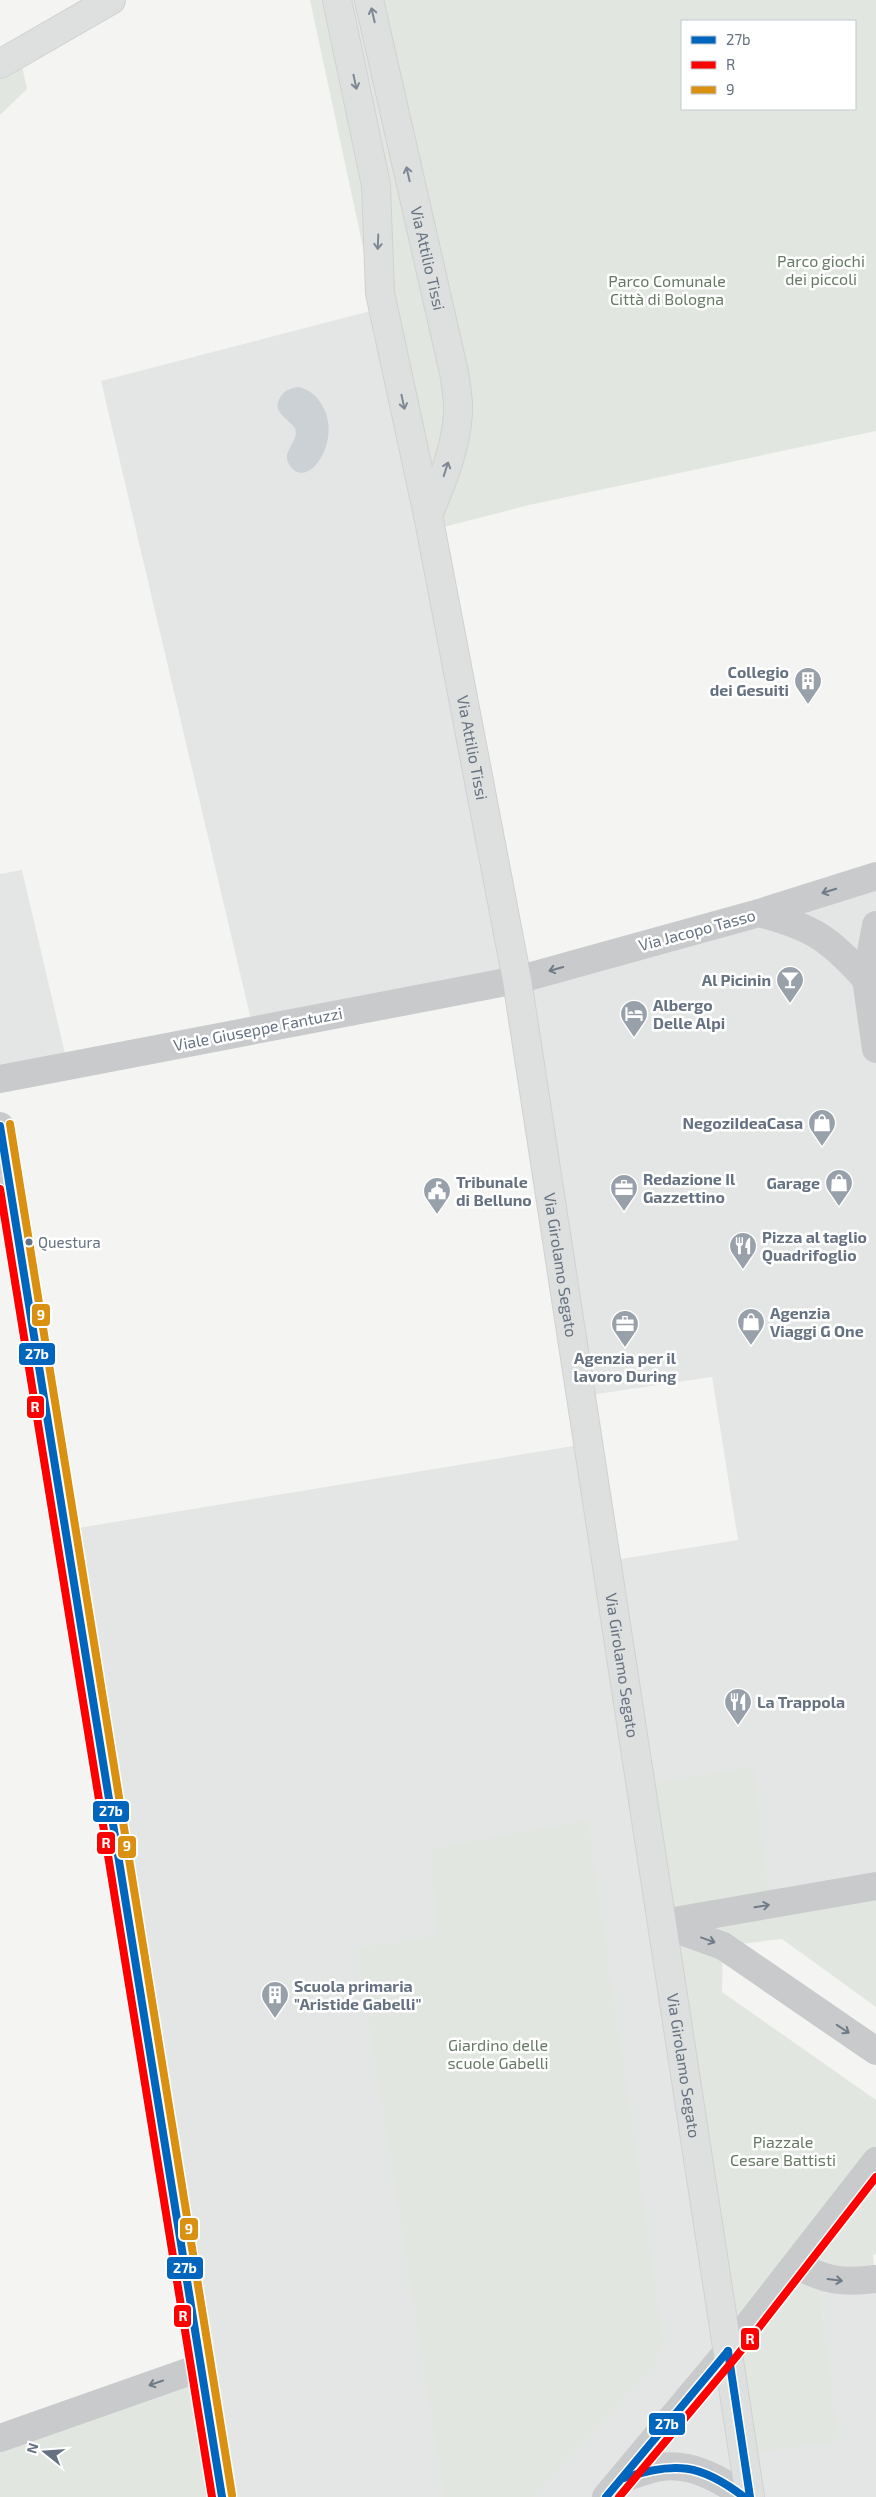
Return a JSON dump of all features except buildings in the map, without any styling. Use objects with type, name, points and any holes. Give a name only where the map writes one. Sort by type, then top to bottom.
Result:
[{"type":"main road","points":[[0,64],[111,0]]},
{"type":"main road","name":"Via Attilio Tissi","points":[[337,0],[376,185],[380,293],[428,514],[517,980]]},
{"type":"main road","name":"Via Attilio Tissi","points":[[369,0],[455,378],[458,412],[453,445],[446,470],[428,514]]},
{"type":"main road","name":"Via Girolamo Segato","points":[[517,980],[750,2497]]},
{"type":"street","name":"Via Jacopo Tasso","points":[[517,980],[759,913],[876,876]]},
{"type":"street","points":[[759,913],[786,920],[818,933],[844,954],[866,979]]},
{"type":"street","points":[[876,925],[866,979],[876,1049]]},
{"type":"street","name":"Viale Giuseppe Fantuzzi","points":[[0,1078],[517,980]]},
{"type":"street","points":[[0,1126],[222,2497]]},
{"type":"street","points":[[662,1924],[876,1886]]},
{"type":"street","points":[[662,1924],[723,1946],[876,2051]]},
{"type":"street","points":[[615,2487],[797,2265],[876,2161]]},
{"type":"street","points":[[797,2265],[827,2279],[876,2280]]},
{"type":"street","points":[[0,2438],[202,2367]]},
{"type":"street","points":[[615,2487],[662,2467],[680,2467],[711,2476],[744,2497]]},
{"type":"shaded area","points":[[378,309],[508,975],[251,1020],[101,381]]},
{"type":"shaded area","points":[[298,387],[309,391],[317,398],[328,419],[329,434],[326,447],[313,468],[304,472],[296,472],[287,459],[296,433],[295,428],[279,411],[278,406],[278,402],[284,392]]},
{"type":"shaded area","points":[[22,870],[66,1058],[0,1070],[0,874]]},
{"type":"shaded area","points":[[876,887],[876,1880],[769,1897],[635,1786],[838,2441],[820,2294],[876,2279],[876,2497],[215,2497],[60,1531],[585,1444],[602,1562],[738,1540],[712,1377],[577,1397],[508,975]]},
{"type":"green space","name":"Parco Comunale Città di Bologna","points":[[310,0],[876,0],[876,431],[529,505],[424,532]]},
{"type":"green space","points":[[21,62],[27,89],[0,115],[0,73]]},
{"type":"green space","name":"Piazzale Cesare Battisti","points":[[754,1767],[769,1897],[876,1880],[876,2007],[782,1939],[723,1946],[722,1992],[876,2100],[876,2254],[873,2255],[875,2280],[820,2294],[839,2441],[735,2456],[635,1786]]},
{"type":"green space","name":"Giardino delle scuole Gabelli","points":[[588,1820],[663,2339],[655,2366],[532,2497],[444,2497],[357,1948],[438,1936],[430,1849]]},
{"type":"green space","points":[[194,2364],[215,2497],[0,2497],[0,2435]]},
{"type":"transit line","name":"9","points":[[10,1124],[232,2495]]},
{"type":"transit line","name":"27b","points":[[0,1126],[222,2497]]},
{"type":"transit line","name":"R","points":[[0,1189],[212,2497]]},
{"type":"transit line","name":"R","points":[[619,2497],[736,2357],[876,2177]]},
{"type":"transit line","name":"27b","points":[[728,2351],[750,2497]]},
{"type":"transit line","name":"27b","points":[[606,2497],[728,2351]]},
{"type":"transit line","name":"27b","points":[[624,2478],[658,2469],[687,2469],[701,2472],[714,2478],[744,2497]]},
{"type":"place","name":"Collegio dei Gesuiti","points":[[808,705]]},
{"type":"place","name":"Al Picinin","points":[[790,1004]]},
{"type":"place","name":"Albergo Delle Alpi","points":[[634,1038]]},
{"type":"place","name":"NegoziIdeaCasa","points":[[822,1147]]},
{"type":"place","name":"Garage","points":[[839,1207]]},
{"type":"place","name":"Redazione Il Gazzettino","points":[[624,1212]]},
{"type":"place","name":"Tribunale di Belluno","points":[[437,1215]]},
{"type":"place","name":"Questura","points":[[29,1242]]},
{"type":"place","name":"Pizza al taglio Quadrifoglio","points":[[743,1270]]},
{"type":"place","name":"Agenzia Viaggi G One","points":[[751,1346]]},
{"type":"place","name":"Agenzia per il lavoro During","points":[[625,1348]]},
{"type":"place","name":"La Trappola","points":[[738,1726]]},
{"type":"place","name":"Scuola primaria \"Aristide Gabelli\"","points":[[275,2019]]},
{"type":"park label","name":"Parco giochi dei piccoli","points":[[821,270]]}]
